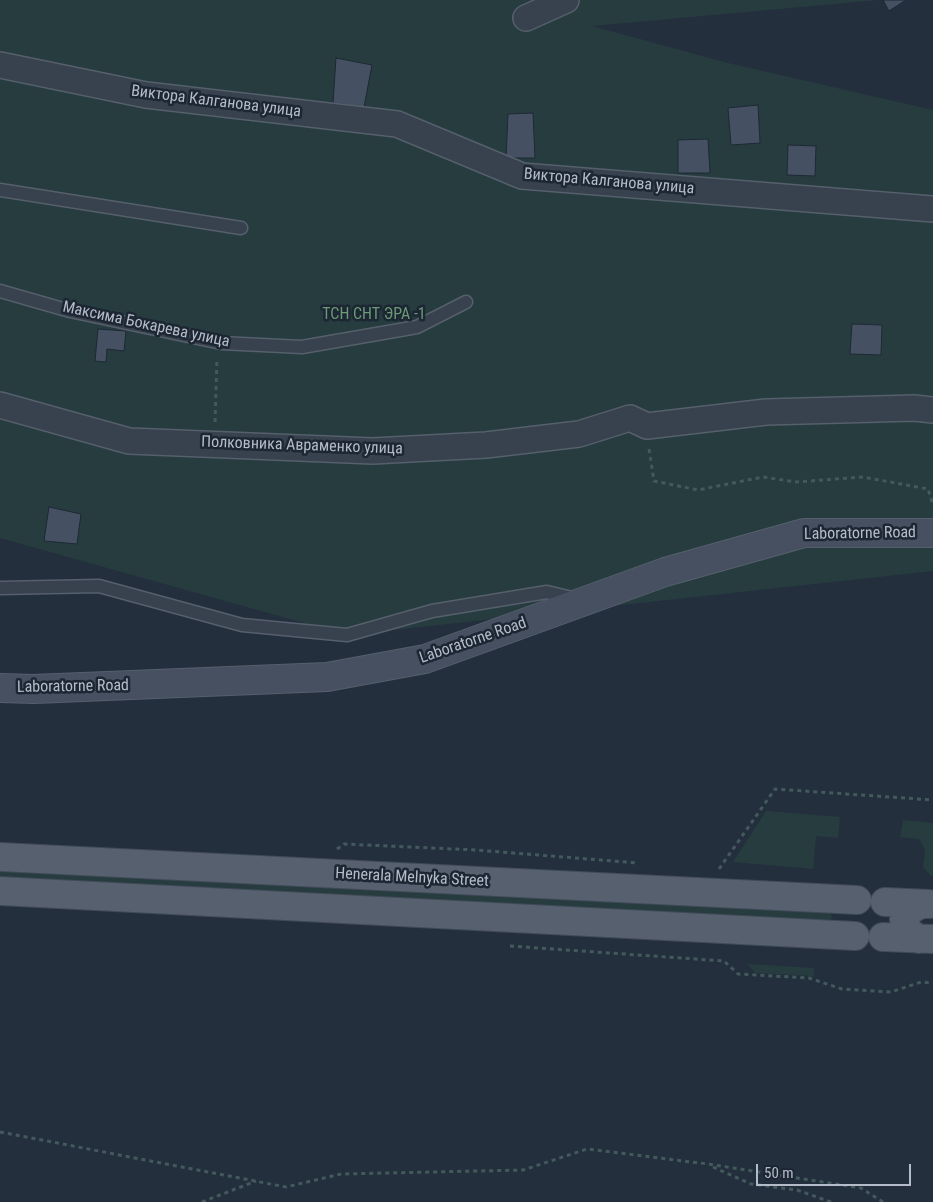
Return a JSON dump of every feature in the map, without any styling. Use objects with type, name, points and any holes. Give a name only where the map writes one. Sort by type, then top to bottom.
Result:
[{"type":"main road","name":"Laboratorne Road","points":[[0,688],[34,689],[326,677],[425,658],[586,602],[664,572],[804,533],[933,533]]},
{"type":"main road","name":"Henerala Melnyka Street","points":[[0,857],[857,900]]},
{"type":"main road","points":[[0,891],[855,936]]},
{"type":"main road","points":[[824,899],[831,906],[835,916],[833,925],[824,934]]},
{"type":"main road","points":[[885,902],[927,904]]},
{"type":"main road","points":[[925,939],[907,930],[904,920],[910,910],[927,904]]},
{"type":"main road","points":[[883,937],[925,939]]},
{"type":"street","points":[[527,9],[566,0]]},
{"type":"street","name":"Виктора Калганова улица","points":[[0,65],[146,95],[397,124],[522,176],[933,209]]},
{"type":"street","name":"Полковника Авраменко улица","points":[[0,404],[129,440],[373,451],[486,445],[579,434],[630,418],[647,426],[766,412],[914,408],[933,410]]},
{"type":"lane","points":[[0,190],[241,228]]},
{"type":"lane","name":"Максима Бокарева улица","points":[[0,291],[70,311],[221,343],[302,347],[417,327],[466,302]]},
{"type":"lane","points":[[0,588],[99,586],[242,625],[347,635],[432,612],[547,592],[586,602]]},
{"type":"path","points":[[214,444],[217,357],[221,343]]},
{"type":"path","points":[[647,426],[654,481],[698,490],[762,477],[796,482],[863,477],[928,489],[933,505]]},
{"type":"path","points":[[710,868],[720,869],[775,789],[933,800]]},
{"type":"path","points":[[331,853],[344,844],[476,850],[642,863]]},
{"type":"path","points":[[510,946],[724,961],[738,974],[809,978],[842,989],[891,992],[921,982],[933,983]]},
{"type":"path","points":[[0,1132],[286,1186],[342,1174],[523,1170],[587,1149],[708,1164],[861,1188],[883,1202]]},
{"type":"path","points":[[708,1164],[751,1184],[798,1190],[831,1202]]},
{"type":"path","points":[[202,1202],[256,1181]]},
{"type":"green space","name":"ТСН СНТ ЭРА -1","points":[[0,0],[878,0],[592,26],[728,63],[933,110],[933,571],[347,635],[0,538]]},
{"type":"green space","points":[[766,811],[840,817],[838,838],[816,836],[813,869],[733,862]]},
{"type":"green space","points":[[903,820],[933,823],[933,876],[923,867],[925,850],[919,839],[900,837]]},
{"type":"green space","points":[[0,866],[829,911],[832,917],[830,921],[0,877]]},
{"type":"green space","points":[[747,964],[814,968],[814,976],[756,973]]},
{"type":"building","points":[[883,0],[906,0],[889,11]]},
{"type":"building","points":[[336,58],[372,65],[364,107],[333,103]]},
{"type":"building","points":[[758,105],[760,143],[731,145],[728,108]]},
{"type":"building","points":[[533,113],[535,158],[506,158],[508,114]]},
{"type":"building","points":[[708,139],[710,173],[678,173],[678,140]]},
{"type":"building","points":[[788,145],[816,146],[815,176],[787,175]]},
{"type":"building","points":[[852,324],[882,325],[881,355],[850,354]]},
{"type":"building","points":[[98,329],[126,331],[124,351],[107,349],[106,362],[95,361]]},
{"type":"building","points":[[49,507],[81,514],[77,544],[44,541]]}]
